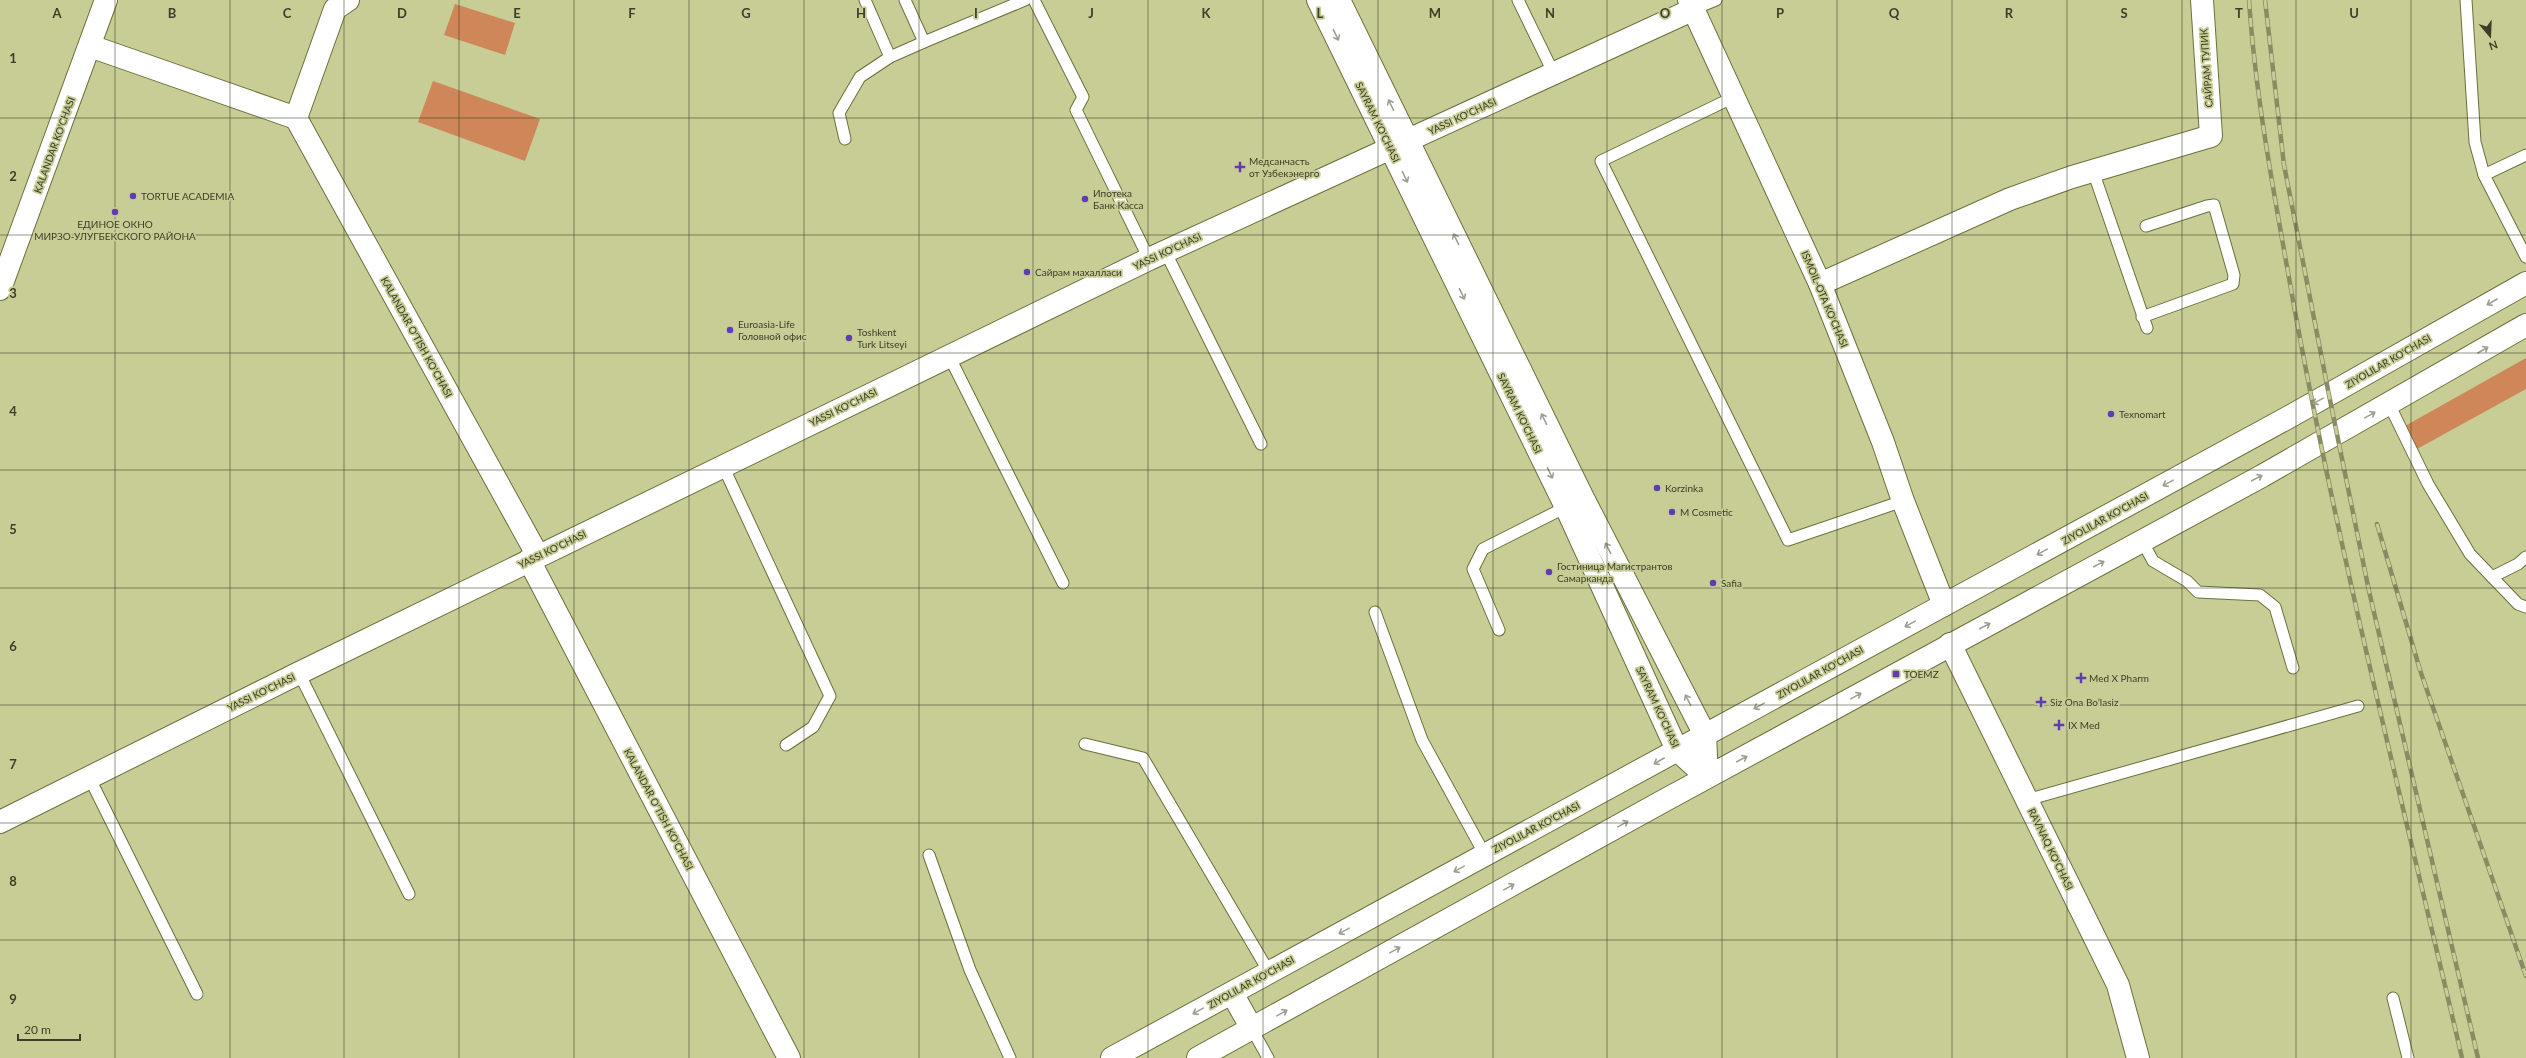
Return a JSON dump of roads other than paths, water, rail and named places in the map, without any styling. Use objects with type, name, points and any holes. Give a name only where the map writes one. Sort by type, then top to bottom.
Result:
[{"type":"street","name":"KALANDAR KO'CHASI","points":[[0,289],[106,0]]},
{"type":"street","points":[[90,46],[296,118],[335,9],[348,0]]},
{"type":"street","name":"SAYRAM KO'CHASI","points":[[1318,0],[1399,144],[1574,502],[1705,735],[1707,777]]},
{"type":"street","name":"SAYRAM KO'CHASI","points":[[1339,0],[1399,144]]},
{"type":"street","name":"САЙРАМ ТУПИК","points":[[2093,171],[2211,136],[2202,0]]},
{"type":"street","name":"YASSI KO'CHASI","points":[[0,822],[299,673],[1157,255],[1554,74],[1692,5]]},
{"type":"street","name":"ISMOIL-OTA KO'CHASI","points":[[1692,5],[1820,284],[1883,442],[1903,501],[1944,605]]},
{"type":"street","name":"KALANDAR O'TISH KO'CHASI","points":[[296,118],[534,558],[788,1058]]},
{"type":"street","points":[[1820,284],[2010,199],[2093,171]]},
{"type":"street","name":"ZIYOLILAR KO'CHASI","points":[[1112,1058],[2289,417],[2526,283]]},
{"type":"street","points":[[1198,1058],[1220,1053],[1252,1029],[1707,777],[2142,541],[2389,404],[2526,325]]},
{"type":"street","name":"SAYRAM KO'CHASI","points":[[1574,502],[1677,750],[1707,777]]},
{"type":"street","name":"RAVNAQ KO'CHASI","points":[[1950,644],[2118,986],[2138,1058]]},
{"type":"street","points":[[1232,993],[1252,1029]]},
{"type":"lane","points":[[865,0],[890,57]]},
{"type":"lane","points":[[905,0],[924,42]]},
{"type":"lane","points":[[845,139],[839,113],[860,77],[890,57],[1025,0]]},
{"type":"lane","points":[[1034,0],[1083,98],[1076,110],[1261,444]]},
{"type":"lane","points":[[1518,0],[1554,74]]},
{"type":"lane","points":[[1692,5],[1716,0]]},
{"type":"lane","points":[[2466,0],[2475,142],[2484,175],[2526,257]]},
{"type":"lane","points":[[1734,97],[1601,161],[1788,540],[1903,501]]},
{"type":"lane","points":[[2484,175],[2526,155]]},
{"type":"lane","points":[[2093,171],[2147,328]]},
{"type":"lane","points":[[2142,316],[2233,284],[2234,275],[2214,205],[2146,226]]},
{"type":"lane","points":[[949,356],[1063,583]]},
{"type":"lane","points":[[2389,404],[2428,484],[2470,554],[2518,604],[2526,607]]},
{"type":"lane","points":[[723,466],[830,696],[814,727],[786,745]]},
{"type":"lane","points":[[1499,630],[1473,570],[1483,549],[1574,502]]},
{"type":"lane","points":[[2142,541],[2153,562],[2187,580],[2198,592],[2260,595],[2275,607],[2293,668]]},
{"type":"lane","points":[[2492,577],[2518,564],[2526,557]]},
{"type":"lane","points":[[1374,612],[1422,740],[1485,855]]},
{"type":"lane","points":[[299,673],[409,894]]},
{"type":"lane","points":[[2027,800],[2358,706]]},
{"type":"lane","points":[[1085,744],[1143,758],[1269,972]]},
{"type":"lane","points":[[89,777],[197,994]]},
{"type":"lane","points":[[929,855],[970,970],[1010,1058]]},
{"type":"lane","points":[[2393,998],[2405,1057]]},
{"type":"lane","points":[[1252,1029],[1268,1058]]},
{"type":"railway","points":[[2249,0],[2256,77],[2267,153],[2312,401],[2352,589],[2462,1058]]},
{"type":"railway","points":[[2265,0],[2284,165],[2329,395],[2369,591],[2478,1058]]},
{"type":"railway","points":[[2377,524],[2420,670],[2526,976]]},
{"type":"place","name":"Медсанчасть от Узбекэнерго","points":[[1240,167]]},
{"type":"place","name":"TORTUE ACADEMIA","points":[[133,196]]},
{"type":"place","name":"Ипотека Банк Касса","points":[[1085,199]]},
{"type":"place","name":"ЕДИНОЕ ОКНО МИРЗО-УЛУГБЕКСКОГО РАЙОНА","points":[[115,212]]},
{"type":"place","name":"Сайрам махалласи","points":[[1027,272]]},
{"type":"place","name":"Euroasia-Life Головной офис","points":[[730,330]]},
{"type":"place","name":"Toshkent Turk Litseyi","points":[[849,338]]},
{"type":"place","name":"Texnomart","points":[[2111,414]]},
{"type":"place","name":"Korzinka","points":[[1657,488]]},
{"type":"place","name":"M Cosmetic","points":[[1672,512]]},
{"type":"place","name":"Гостиница Магистрантов Самарканда","points":[[1549,572]]},
{"type":"place","name":"Safia","points":[[1713,583]]},
{"type":"place","name":"TOEMZ","points":[[1896,674]]},
{"type":"place","name":"Med X Pharm","points":[[2081,678]]},
{"type":"place","name":"Siz Ona Bo’lasiz","points":[[2041,702]]},
{"type":"place","name":"IX Med","points":[[2059,725]]}]
